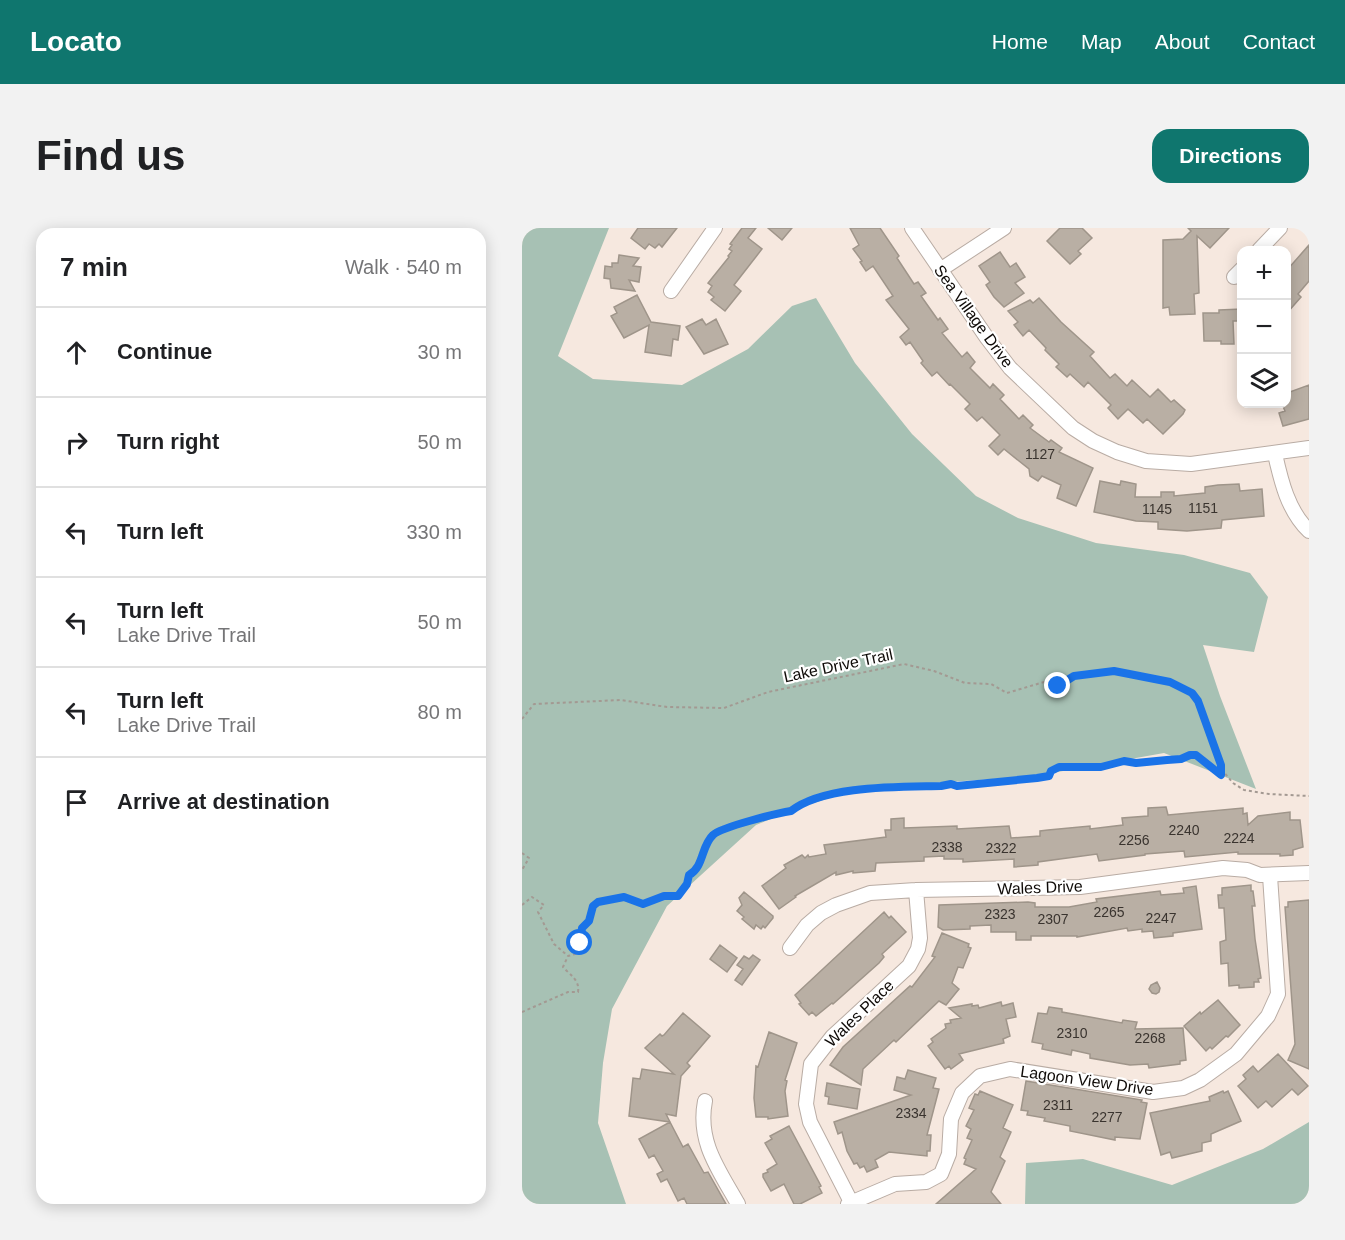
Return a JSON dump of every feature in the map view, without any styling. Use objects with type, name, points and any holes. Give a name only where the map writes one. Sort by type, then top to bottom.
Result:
[{"type":"street","points":[[671,291],[715,228]]},
{"type":"street","name":"Sea Village Drive","points":[[912,228],[987,338],[1011,368],[1072,428],[1093,441],[1117,452],[1146,461],[1191,464],[1309,448]]},
{"type":"street","points":[[940,270],[1004,228]]},
{"type":"street","points":[[1263,246],[1280,228]]},
{"type":"street","points":[[1275,454],[1282,489],[1301,524],[1309,531]]},
{"type":"street","name":"Wales Drive","points":[[790,948],[807,925],[821,913],[836,904],[870,893],[1080,887],[1223,868],[1247,870],[1270,876],[1309,873]]},
{"type":"street","name":"Lagoon View Drive","points":[[849,1203],[895,1184],[926,1182],[941,1174],[949,1154],[951,1119],[962,1093],[980,1076],[1010,1069],[1153,1092],[1183,1088],[1200,1080],[1236,1054],[1269,1016],[1278,994],[1270,876]]},
{"type":"street","name":"Wales Place","points":[[849,1203],[810,1122],[806,1104],[811,1064],[832,1037],[909,966],[918,949],[920,938],[916,890]]},
{"type":"street","points":[[705,1101],[702,1118],[703,1131],[709,1152],[738,1204]]},
{"type":"path","name":"Lake Drive Trail","points":[[522,718],[534,704],[554,702],[621,699],[667,707],[724,708],[768,692],[904,664],[934,671],[965,683],[991,684],[1007,693],[1044,682],[1058,686],[1074,676],[1114,671],[1170,682],[1192,693],[1198,701],[1221,765],[1233,783],[1244,790],[1309,796]]},
{"type":"path","points":[[568,956],[579,953],[582,928],[589,921],[593,906],[598,902],[624,897],[643,904],[664,896],[678,896],[687,884],[689,875],[695,872],[713,834],[726,828],[791,811],[821,796],[862,789],[951,784],[957,786],[1037,778],[1049,776],[1051,771],[1059,767],[1101,767],[1124,761],[1136,763],[1181,759],[1190,755],[1196,755],[1221,775],[1221,765]]},
{"type":"path","points":[[522,854],[529,858],[522,870]]},
{"type":"path","points":[[522,905],[532,897],[544,904],[538,912],[554,944],[568,956]]},
{"type":"path","points":[[522,1012],[568,992],[578,992],[579,987],[575,979],[563,967],[568,956]]},
{"type":"green space","points":[[526,228],[609,228],[558,356],[593,379],[682,385],[748,349],[792,306],[816,298],[855,363],[912,434],[976,496],[1018,518],[1096,543],[1184,555],[1250,573],[1268,597],[1254,652],[1203,645],[1256,789],[1164,753],[1035,776],[861,788],[801,807],[756,825],[667,906],[612,1009],[603,1063],[598,1123],[626,1204],[522,1204],[522,240]]},
{"type":"green space","points":[[1309,1122],[1309,1204],[1025,1204],[1026,1163],[1083,1159],[1172,1185],[1263,1149]]},
{"type":"building","points":[[638,228],[677,228],[662,247],[659,244],[655,248],[649,244],[645,249],[631,238]]},
{"type":"building","points":[[742,228],[756,228],[748,238],[762,249],[734,285],[741,291],[725,311],[711,300],[714,297],[708,292],[712,286],[708,283],[729,257],[732,251],[729,249],[732,245],[730,244]]},
{"type":"building","points":[[768,228],[792,228],[782,240]]},
{"type":"building","points":[[850,228],[880,228],[914,284],[918,282],[926,293],[921,296],[938,320],[940,318],[948,329],[942,333],[962,357],[967,352],[975,362],[970,368],[990,388],[993,384],[1004,395],[1000,399],[1019,419],[1023,415],[1033,425],[1030,428],[1049,442],[1051,440],[1062,448],[1059,452],[1093,468],[1076,506],[1057,498],[1061,485],[1042,476],[1038,481],[1030,476],[1029,469],[1004,449],[998,455],[989,446],[1000,435],[982,417],[977,421],[965,409],[970,404],[937,372],[932,376],[921,363],[923,361],[910,342],[906,345],[900,337],[909,329],[886,300],[893,296],[873,266],[866,271],[860,262],[862,261],[853,249],[859,245]]},
{"type":"building","points":[[1060,228],[1082,228],[1092,238],[1078,251],[1081,254],[1070,264],[1047,241]]},
{"type":"building","points":[[1188,228],[1229,228],[1210,248],[1197,236],[1199,293],[1194,294],[1195,314],[1170,315],[1169,307],[1163,308],[1163,240],[1183,239],[1191,231]]},
{"type":"building","points":[[1309,245],[1309,281],[1298,294],[1301,297],[1291,308],[1291,300],[1291,265]]},
{"type":"building","points":[[1000,252],[1010,267],[1016,263],[1025,277],[1015,283],[1024,293],[1004,307],[986,285],[990,282],[979,266]]},
{"type":"building","points":[[619,255],[639,258],[633,266],[641,267],[639,282],[629,280],[635,291],[611,288],[610,279],[604,278],[605,266],[612,267],[612,263],[618,263]]},
{"type":"building","points":[[637,295],[651,322],[680,326],[678,340],[673,339],[671,356],[645,352],[649,325],[624,338],[611,316],[617,313],[614,307]]},
{"type":"building","points":[[1039,298],[1094,352],[1090,356],[1110,378],[1115,374],[1127,386],[1132,380],[1150,397],[1158,389],[1171,402],[1174,400],[1185,410],[1183,414],[1163,434],[1147,419],[1143,423],[1128,409],[1118,419],[1108,408],[1111,405],[1088,382],[1084,387],[1070,374],[1067,377],[1056,367],[1059,364],[1029,330],[1023,336],[1014,325],[1018,322],[1008,311],[1030,300],[1033,303]]},
{"type":"building","points":[[1237,309],[1237,321],[1233,321],[1234,344],[1204,341],[1203,313],[1219,313],[1219,310]]},
{"type":"building","points":[[702,319],[706,325],[716,319],[728,344],[704,354],[686,327]]},
{"type":"building","points":[[1309,385],[1309,419],[1283,426],[1279,413],[1285,411],[1284,408],[1291,408],[1291,392]]},
{"type":"building","points":[[1100,481],[1120,485],[1121,481],[1136,484],[1135,497],[1161,497],[1161,492],[1174,492],[1174,496],[1205,493],[1205,487],[1239,484],[1240,491],[1262,489],[1264,516],[1222,520],[1221,528],[1187,531],[1158,529],[1158,522],[1136,521],[1094,512]]},
{"type":"building","points":[[1166,807],[1168,815],[1243,808],[1243,814],[1247,813],[1248,825],[1258,816],[1290,812],[1290,820],[1300,820],[1303,847],[1293,850],[1293,855],[1280,856],[1280,854],[1238,854],[1238,852],[1185,857],[1184,851],[1099,861],[1097,854],[1014,867],[1014,859],[963,862],[963,859],[944,859],[944,856],[924,857],[924,861],[876,863],[875,871],[853,873],[853,871],[836,875],[836,872],[795,896],[779,909],[762,886],[786,868],[784,865],[802,855],[805,858],[808,855],[809,857],[826,854],[824,845],[886,837],[885,830],[891,830],[891,819],[904,818],[904,828],[957,826],[957,829],[1009,826],[1011,838],[1040,836],[1040,831],[1048,830],[1123,825],[1122,818],[1148,816],[1148,808]]},
{"type":"building","points":[[1251,885],[1261,978],[1258,979],[1259,982],[1254,982],[1254,987],[1239,988],[1239,985],[1229,986],[1228,963],[1221,964],[1220,942],[1226,940],[1224,908],[1219,908],[1218,895],[1222,895],[1222,888]]},
{"type":"building","points":[[1196,886],[1202,929],[1173,933],[1173,936],[1154,938],[1153,931],[1142,932],[1142,929],[1128,931],[1127,928],[1077,937],[1031,936],[1031,940],[1016,940],[1016,932],[991,932],[991,925],[970,926],[970,929],[943,930],[938,927],[939,905],[1028,902],[1035,903],[1035,907],[1069,907],[1097,902],[1096,899],[1160,891],[1161,895],[1184,893],[1183,888]]},
{"type":"building","points":[[744,892],[773,916],[765,928],[763,926],[761,929],[756,925],[754,929],[742,919],[744,917],[737,911],[742,905],[739,898]]},
{"type":"building","points":[[1309,900],[1309,1069],[1288,1060],[1295,1044],[1285,907],[1288,907],[1288,902]]},
{"type":"building","points":[[884,912],[906,932],[882,954],[884,957],[879,963],[833,1004],[816,1016],[812,1012],[809,1015],[799,1004],[801,1003],[795,995]]},
{"type":"building","points":[[942,933],[969,944],[968,947],[971,948],[963,968],[958,967],[952,983],[959,989],[946,1005],[939,1001],[896,1042],[894,1040],[863,1069],[861,1085],[830,1065],[843,1047],[910,986],[912,987],[935,957],[932,956]]},
{"type":"building","points":[[720,945],[737,958],[727,972],[710,959]]},
{"type":"building","points":[[753,955],[760,960],[742,985],[735,980],[743,969],[737,965],[744,956],[749,959]]},
{"type":"building","points":[[1157,982],[1159,992],[1152,993],[1149,989]]},
{"type":"building","points":[[1218,1000],[1240,1025],[1228,1037],[1226,1036],[1212,1049],[1210,1047],[1206,1051],[1184,1026]]},
{"type":"building","points":[[1001,1002],[1002,1006],[1013,1003],[1016,1017],[1006,1019],[1010,1036],[1003,1039],[1004,1043],[959,1054],[963,1060],[951,1069],[949,1066],[945,1069],[928,1046],[933,1042],[931,1039],[946,1028],[945,1024],[951,1023],[950,1020],[961,1018],[949,1008],[972,1004],[972,1006],[978,1005],[979,1008]]},
{"type":"building","points":[[1049,1007],[1062,1009],[1062,1012],[1122,1023],[1123,1020],[1137,1022],[1135,1029],[1183,1028],[1186,1060],[1180,1061],[1180,1064],[1149,1068],[1148,1064],[1130,1065],[1090,1058],[1090,1054],[1072,1050],[1071,1055],[1042,1049],[1043,1044],[1032,1042],[1038,1013],[1047,1014]]},
{"type":"building","points":[[683,1013],[710,1036],[687,1063],[690,1066],[681,1076],[676,1116],[666,1114],[670,1122],[629,1116],[633,1078],[640,1079],[642,1069],[674,1074],[645,1048],[660,1034],[664,1035]]},
{"type":"building","points":[[769,1032],[797,1043],[785,1080],[787,1081],[785,1091],[788,1116],[768,1119],[768,1117],[756,1117],[754,1098],[756,1066],[758,1067]]},
{"type":"building","points":[[1278,1054],[1308,1086],[1298,1095],[1292,1089],[1272,1107],[1266,1101],[1258,1108],[1238,1086],[1246,1079],[1243,1075],[1253,1066],[1258,1072]]},
{"type":"building","points":[[908,1070],[936,1078],[933,1088],[939,1089],[927,1135],[931,1135],[930,1151],[927,1151],[927,1156],[889,1152],[875,1160],[878,1167],[867,1172],[864,1166],[860,1168],[857,1163],[854,1164],[847,1151],[842,1132],[838,1134],[834,1122],[911,1095],[894,1090],[897,1077],[905,1079]]},
{"type":"building","points":[[1026,1081],[1142,1100],[1141,1102],[1147,1103],[1140,1139],[1115,1137],[1115,1140],[1070,1131],[1070,1126],[1027,1115],[1028,1111],[1021,1110]]},
{"type":"building","points":[[827,1083],[860,1089],[857,1109],[828,1104],[829,1097],[825,1096]]},
{"type":"building","points":[[980,1091],[1013,1105],[1003,1128],[1011,1132],[1000,1157],[1005,1161],[991,1192],[1001,1204],[936,1204],[976,1169],[964,1164],[966,1159],[964,1158],[972,1140],[967,1138],[971,1129],[966,1126],[974,1110],[969,1108],[975,1094],[978,1095]]},
{"type":"building","points":[[1223,1091],[1224,1093],[1228,1091],[1241,1121],[1211,1134],[1211,1141],[1202,1143],[1202,1151],[1172,1158],[1170,1152],[1161,1155],[1150,1113],[1210,1101],[1209,1097]]},
{"type":"building","points":[[670,1122],[683,1147],[688,1144],[704,1173],[708,1172],[726,1204],[687,1204],[684,1198],[678,1201],[667,1179],[661,1182],[657,1174],[663,1171],[654,1155],[649,1158],[639,1139]]},
{"type":"building","points":[[789,1126],[821,1186],[819,1187],[822,1193],[800,1204],[794,1204],[784,1184],[771,1191],[763,1177],[763,1174],[768,1172],[767,1170],[777,1164],[765,1143],[772,1139],[770,1136]]},
{"type":"route","points":[[580,943],[582,928],[589,921],[593,906],[598,902],[624,897],[643,904],[664,896],[678,896],[687,884],[689,875],[695,872],[713,834],[742,823],[791,811],[821,796],[886,787],[951,784],[957,786],[1043,778],[1059,767],[1072,769],[1101,767],[1113,762],[1136,763],[1181,759],[1190,755],[1196,755],[1221,775],[1221,765],[1215,754],[1198,701],[1192,693],[1170,682],[1114,671],[1074,676],[1058,686]]}]
